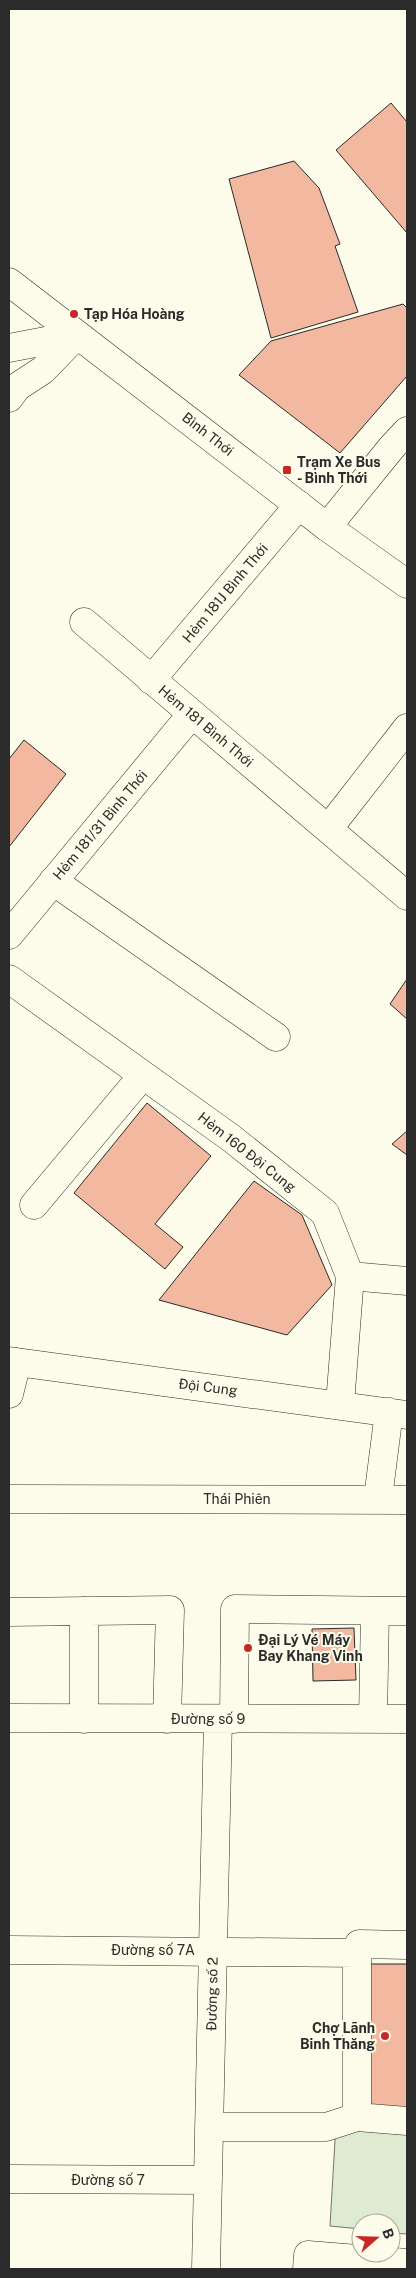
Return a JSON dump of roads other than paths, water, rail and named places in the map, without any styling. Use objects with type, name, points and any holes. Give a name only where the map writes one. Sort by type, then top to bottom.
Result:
[{"type":"street","name":"Bình Thới","points":[[11,286],[327,527],[407,584]]},
{"type":"street","points":[[9,348],[77,335]]},
{"type":"street","points":[[9,398],[17,387],[43,370],[77,335]]},
{"type":"street","points":[[327,527],[407,431]]},
{"type":"street","name":"Hẻm 181J Bình Thới","points":[[151,680],[299,505]]},
{"type":"street","name":"Hẻm 181 Bình Thới","points":[[84,622],[191,715],[329,828],[407,896]]},
{"type":"street","name":"Hẻm 181/31 Bình Thới","points":[[9,935],[191,715]]},
{"type":"street","points":[[329,828],[407,728]]},
{"type":"street","points":[[53,881],[276,1037]]},
{"type":"street","name":"Hẻm 160 Đội Cung","points":[[9,979],[231,1138],[325,1213],[350,1276],[340,1404]]},
{"type":"street","points":[[34,1204],[144,1075]]},
{"type":"street","points":[[350,1276],[407,1281]]},
{"type":"street","points":[[9,1394],[13,1361]]},
{"type":"street","name":"Đội Cung","points":[[13,1361],[398,1413]]},
{"type":"street","points":[[378,1498],[398,1413]]},
{"type":"street","name":"Thái Phiên","points":[[9,1499],[378,1498],[407,1500]]},
{"type":"street","name":"Đường số 2","points":[[206,2269],[213,1951],[226,1719],[235,1609],[375,1611]]},
{"type":"street","points":[[9,1612],[170,1610],[167,1719]]},
{"type":"street","points":[[84,1611],[84,1719]]},
{"type":"street","points":[[373,1719],[375,1611],[407,1611]]},
{"type":"street","name":"Đường số 9","points":[[9,1718],[407,1719]]},
{"type":"street","points":[[357,2118],[357,1953],[359,1944],[407,1945]]},
{"type":"street","name":"Đường số 7A","points":[[9,1950],[357,1953]]},
{"type":"street","points":[[210,2126],[326,2127],[357,2118],[407,2121]]},
{"type":"street","name":"Đường số 7","points":[[9,2179],[207,2180]]},
{"type":"street","points":[[307,2269],[308,2255],[407,2263]]},
{"type":"place","name":"Tạp Hóa Hoàng","points":[[74,314]]},
{"type":"place","name":"Trạm Xe Bus - Bình Thới","points":[[287,470]]},
{"type":"place","name":"Đại Lý Vé Máy Bay Khang Vinh","points":[[248,1648]]},
{"type":"place","name":"Chợ Lãnh Binh Thăng","points":[[385,2036]]}]
